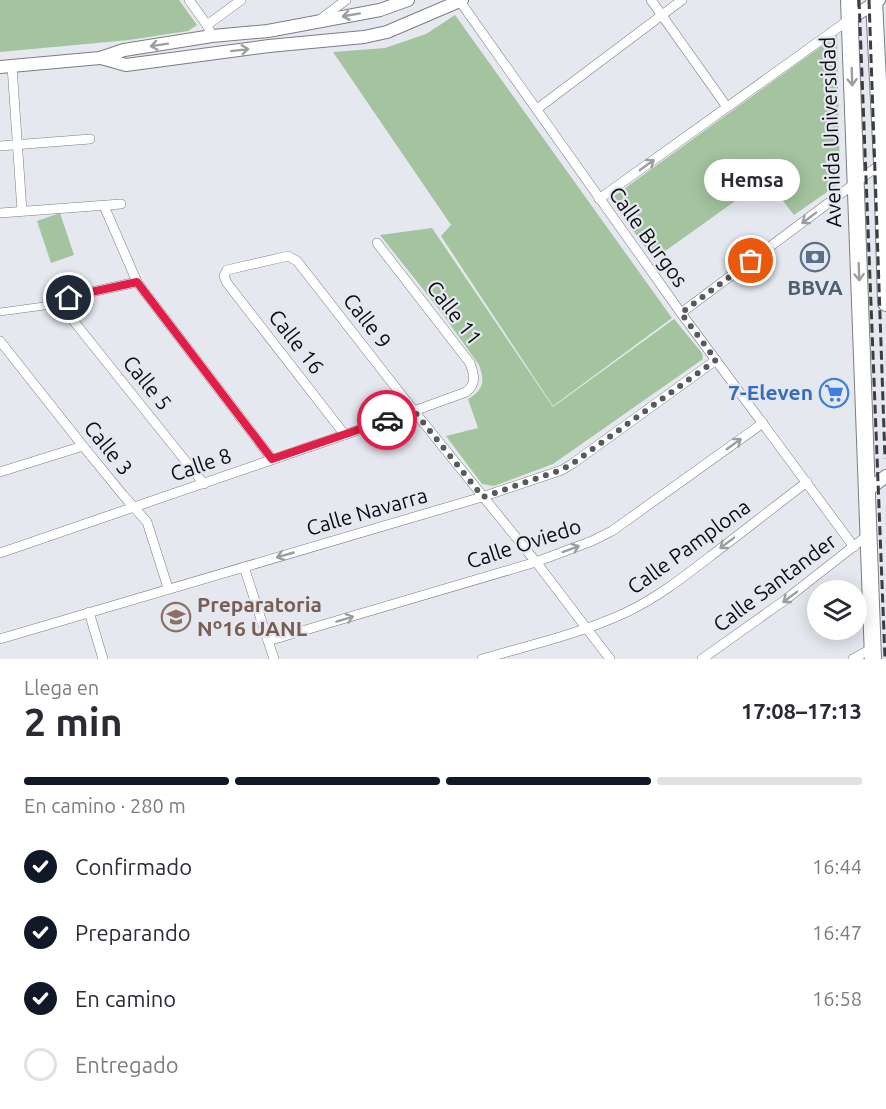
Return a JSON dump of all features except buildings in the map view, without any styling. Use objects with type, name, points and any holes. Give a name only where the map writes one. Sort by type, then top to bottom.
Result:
[{"type":"highway","name":"Avenida Universidad","points":[[849,0],[873,653]]},
{"type":"highway","points":[[876,1],[884,162],[886,303]]},
{"type":"street","points":[[189,0],[209,31]]},
{"type":"street","points":[[209,31],[242,0]]},
{"type":"street","points":[[318,21],[346,0]]},
{"type":"street","points":[[22,211],[6,66],[100,58],[124,50],[209,31],[268,31],[380,10],[408,0]]},
{"type":"street","points":[[100,58],[126,65],[269,46],[364,37],[387,32],[461,0]]},
{"type":"street","name":"Calle Burgos","points":[[461,0],[599,199],[854,547]]},
{"type":"street","points":[[651,0],[728,107]]},
{"type":"street","points":[[537,109],[682,0]]},
{"type":"street","points":[[599,199],[876,1]]},
{"type":"street","points":[[0,147],[90,139]]},
{"type":"street","points":[[681,313],[884,162]]},
{"type":"street","points":[[0,213],[121,204]]},
{"type":"street","points":[[104,206],[137,282],[272,459]]},
{"type":"street","name":"Calle 11","points":[[377,243],[470,363],[473,371],[474,381],[471,389],[414,411]]},
{"type":"street","name":"Calle 9","points":[[288,256],[297,261],[610,659]]},
{"type":"street","name":"Calle 16","points":[[288,256],[227,270],[224,276],[226,283],[345,435]]},
{"type":"street","points":[[0,312],[66,303],[73,296],[137,282]]},
{"type":"street","name":"Calle 5","points":[[66,303],[68,314],[204,484]]},
{"type":"street","name":"Calle 3","points":[[0,341],[147,522],[168,588]]},
{"type":"street","name":"Calle Navarra","points":[[0,639],[483,497],[561,470],[716,360]]},
{"type":"street","name":"Calle 8","points":[[0,554],[414,411]]},
{"type":"street","name":"Calle Oviedo","points":[[268,641],[536,562],[592,541],[612,531],[763,423]]},
{"type":"street","points":[[0,472],[83,446]]},
{"type":"street","points":[[867,491],[886,476]]},
{"type":"street","name":"Calle Pamplona","points":[[482,659],[586,629],[625,613],[666,589],[807,482]]},
{"type":"street","name":"Calle Santander","points":[[702,659],[785,600],[868,535]]},
{"type":"street","points":[[244,567],[273,659]]},
{"type":"street","points":[[89,612],[104,659]]},
{"type":"street","points":[[853,659],[873,653]]},
{"type":"green space","points":[[0,0],[179,0],[197,25],[188,31],[129,40],[0,52]]},
{"type":"green space","points":[[455,15],[672,318],[553,406],[441,236],[451,225],[333,52],[385,48],[426,34]]},
{"type":"green space","points":[[837,35],[840,183],[794,215],[766,179],[654,259],[610,199]]},
{"type":"green space","points":[[60,213],[74,255],[51,263],[37,221]]},
{"type":"green space","points":[[432,228],[553,407],[674,319],[702,353],[703,359],[553,464],[494,486],[482,484],[446,436],[478,428],[468,399],[482,385],[479,365],[442,313],[380,235]]},
{"type":"railway","points":[[859,0],[885,659]]},
{"type":"railway","points":[[869,0],[885,459]]},
{"type":"way so far","points":[[387,420],[414,411],[483,497],[561,470],[716,360],[681,313],[751,261]]},
{"type":"place","name":"BBVA","points":[[815,257]]},
{"type":"place","name":"Hemsa","points":[[751,261]]},
{"type":"place","name":"7-Eleven","points":[[834,393]]},
{"type":"place","name":"Preparatoria Nº16 UANL","points":[[176,617]]},
{"type":"route","points":[[69,298],[137,282],[272,459],[387,420]]}]
